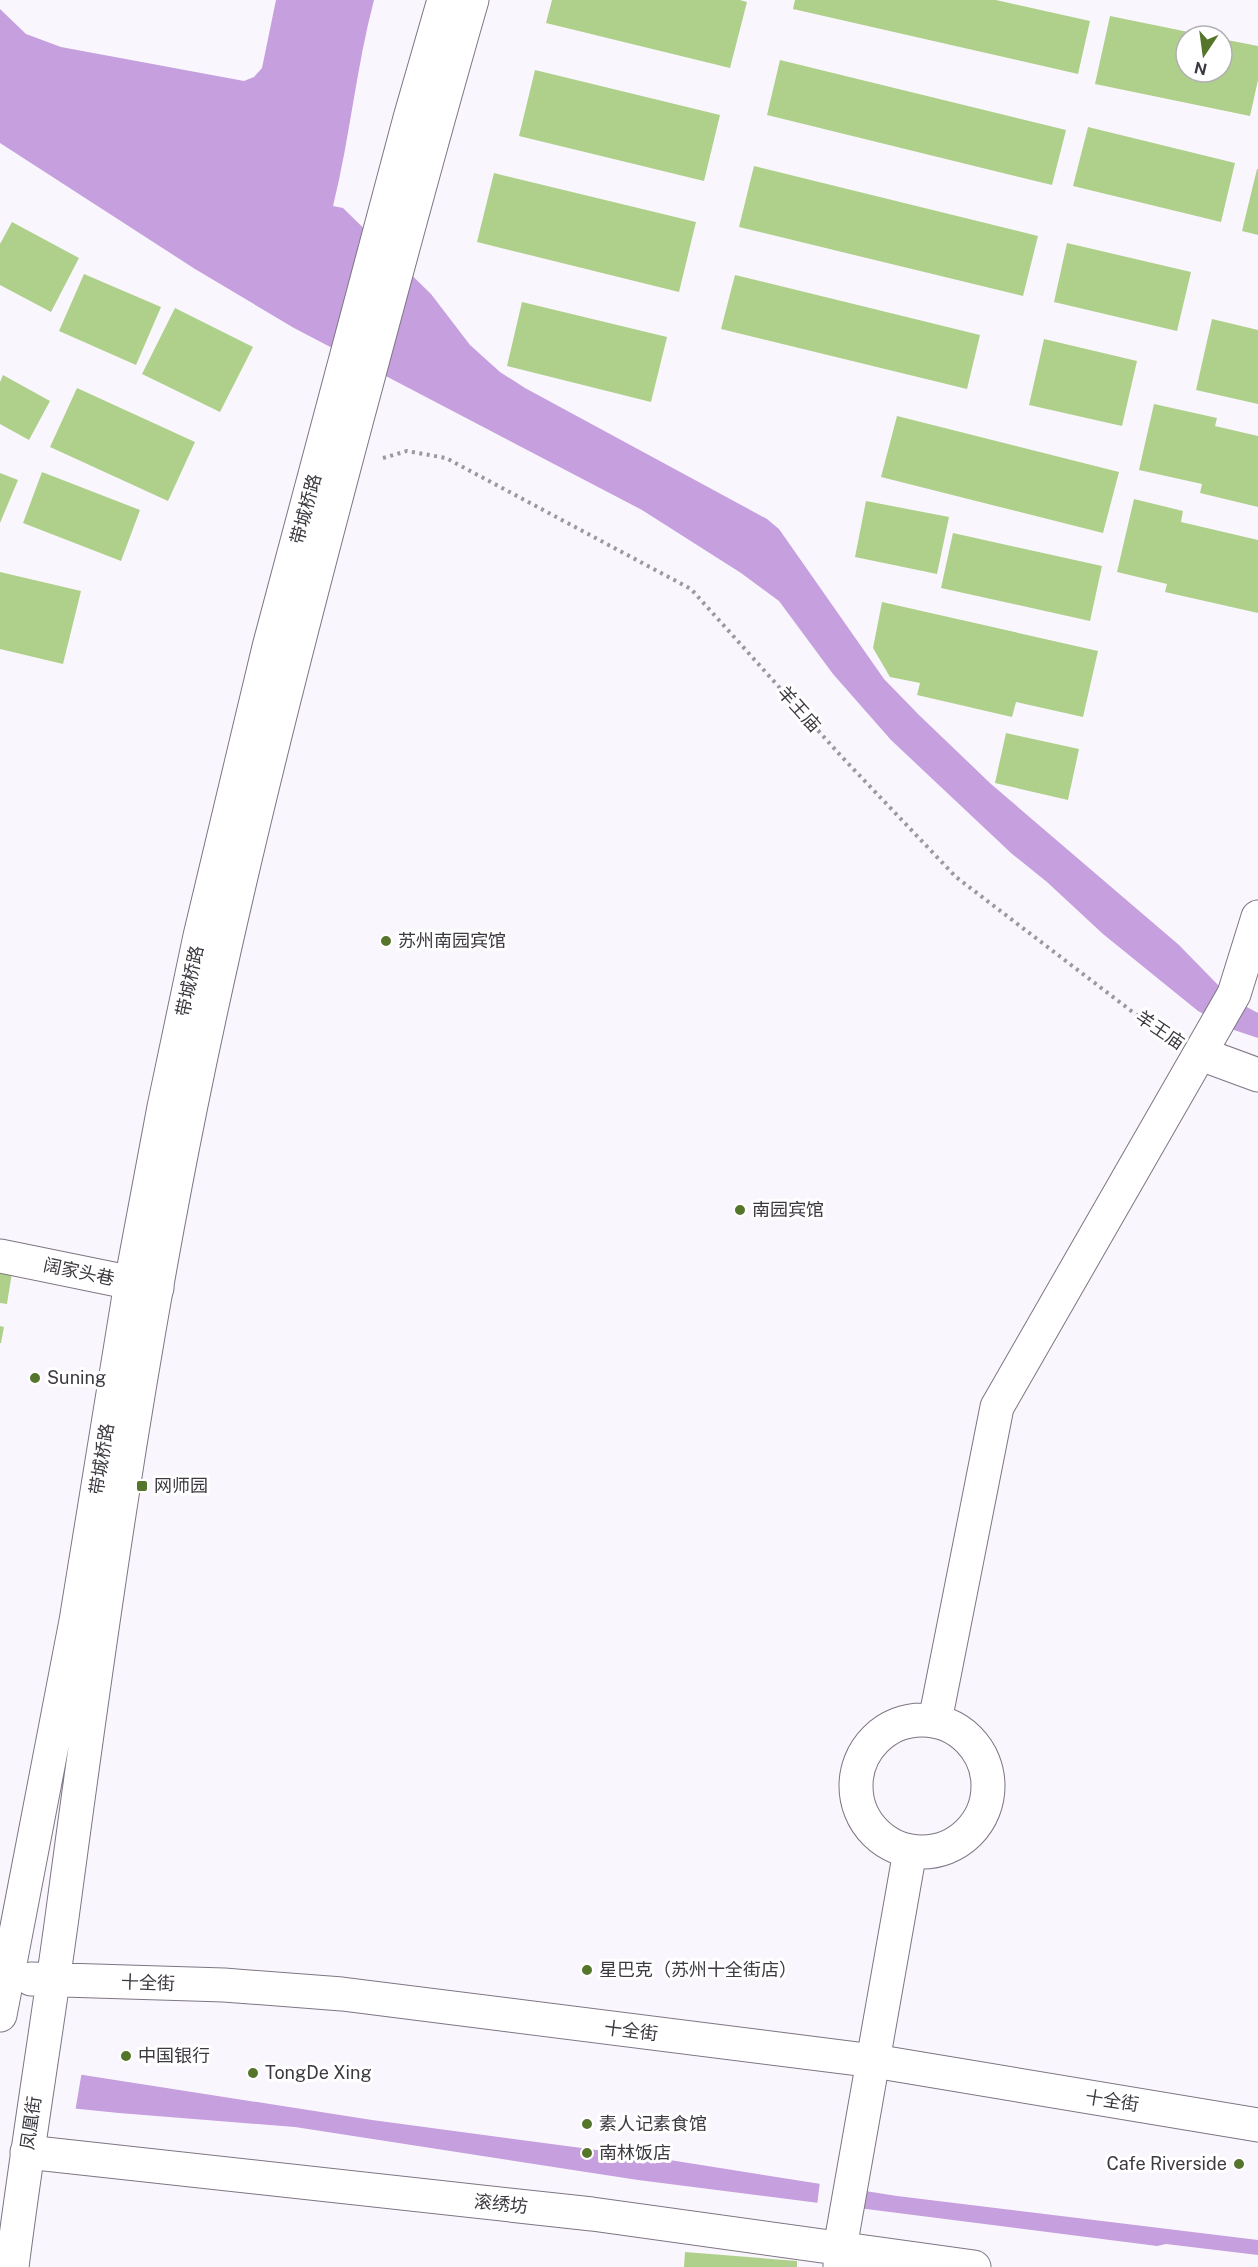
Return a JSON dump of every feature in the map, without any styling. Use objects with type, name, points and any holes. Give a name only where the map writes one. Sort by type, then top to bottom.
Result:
[{"type":"main road","name":"带城桥路","points":[[3,1977],[144,1286],[190,1112],[225,942],[295,654],[322,500],[423,122],[444,0]]},
{"type":"main road","name":"带城桥路","points":[[423,122],[472,0]]},
{"type":"main road","points":[[935,1721],[997,1407],[1234,994],[1258,917]]},
{"type":"main road","name":"羊王庙","points":[[1201,1054],[1258,1075]]},
{"type":"main road","name":"阔家头巷","points":[[0,1256],[144,1286]]},
{"type":"main road","name":"带城桥路","points":[[53,1980],[102,1625],[144,1286]]},
{"type":"main road","points":[[909,1721],[935,1721],[959,1730],[978,1749],[988,1773],[988,1798],[978,1823],[960,1841],[935,1851],[910,1851],[885,1842],[866,1823],[856,1799],[856,1773],[866,1749],[885,1731],[909,1721]]},
{"type":"main road","points":[[841,2251],[910,1851]]},
{"type":"main road","points":[[0,2015],[3,1977]]},
{"type":"main road","name":"十全街","points":[[3,1977],[224,1985],[342,1994],[874,2061],[1258,2125]]},
{"type":"main road","name":"凤凰街","points":[[12,2267],[53,1980]]},
{"type":"main road","name":"滚绣坊","points":[[27,2152],[592,2214],[841,2251],[974,2267]]},
{"type":"path","name":"羊王庙","points":[[380,459],[407,451],[446,459],[691,589],[841,756],[956,877],[1177,1046],[1201,1054]]},
{"type":"shaded area","points":[[276,0],[374,0],[362,51],[333,206],[343,208],[431,294],[470,345],[500,372],[525,388],[767,519],[779,529],[884,679],[991,784],[1179,945],[1219,986],[1243,1005],[1258,1013],[1258,1038],[1231,1029],[1198,1011],[1103,934],[1047,882],[1011,853],[891,740],[833,674],[779,601],[741,573],[642,510],[294,328],[195,269],[0,143],[0,9],[26,34],[61,47],[244,81],[254,77],[262,68]]},
{"type":"shaded area","points":[[0,2062],[372,2120],[657,2158],[897,2196],[1258,2240],[1258,2255],[1166,2244],[1157,2246],[638,2180],[295,2127],[0,2101]]},
{"type":"pier","points":[[0,2059],[82,2071],[75,2112],[0,2104]]},
{"type":"pier","points":[[820,2181],[866,2188],[862,2212],[817,2206]]},
{"type":"building","points":[[552,0],[740,0],[747,2],[730,68],[546,23]]},
{"type":"building","points":[[795,0],[996,0],[1090,21],[1078,74],[793,9]]},
{"type":"building","points":[[1110,16],[1174,29],[1174,84],[1234,84],[1234,41],[1258,46],[1258,80],[1250,116],[1095,84]]},
{"type":"building","points":[[780,60],[1066,130],[1052,185],[767,115]]},
{"type":"building","points":[[535,70],[720,115],[704,181],[519,136]]},
{"type":"building","points":[[1088,127],[1235,163],[1221,222],[1073,186]]},
{"type":"building","points":[[754,166],[1038,236],[1023,296],[739,227]]},
{"type":"building","points":[[1258,169],[1258,235],[1242,231]]},
{"type":"building","points":[[494,173],[696,222],[679,292],[477,242]]},
{"type":"building","points":[[12,222],[79,258],[51,312],[0,285],[0,244]]},
{"type":"building","points":[[1067,243],[1191,272],[1177,331],[1054,302]]},
{"type":"building","points":[[84,274],[161,307],[136,365],[59,331]]},
{"type":"building","points":[[735,275],[980,335],[967,389],[721,329]]},
{"type":"building","points":[[522,302],[667,337],[651,402],[507,366]]},
{"type":"building","points":[[175,308],[253,347],[220,412],[142,374]]},
{"type":"building","points":[[1212,319],[1258,330],[1258,404],[1196,390]]},
{"type":"building","points":[[1044,339],[1137,361],[1122,426],[1029,405]]},
{"type":"building","points":[[3,375],[50,401],[29,440],[0,424],[0,382]]},
{"type":"building","points":[[77,388],[195,442],[168,501],[50,447]]},
{"type":"building","points":[[1154,404],[1217,418],[1215,426],[1258,436],[1258,507],[1200,493],[1202,484],[1139,470]]},
{"type":"building","points":[[897,416],[1119,472],[1103,533],[881,477]]},
{"type":"building","points":[[42,472],[140,510],[121,561],[23,523]]},
{"type":"building","points":[[0,473],[18,480],[0,523]]},
{"type":"building","points":[[1134,499],[1183,511],[1181,522],[1258,540],[1258,613],[1165,592],[1167,584],[1117,572]]},
{"type":"building","points":[[866,501],[949,517],[937,574],[855,557]]},
{"type":"building","points":[[953,533],[1102,566],[1090,621],[941,588]]},
{"type":"building","points":[[0,572],[81,591],[63,664],[0,649]]},
{"type":"building","points":[[882,602],[1098,651],[1083,717],[1016,702],[1012,717],[917,695],[920,683],[890,677],[873,648]]},
{"type":"building","points":[[1006,733],[1079,749],[1068,800],[995,783]]},
{"type":"building","points":[[0,1264],[13,1266],[7,1304],[0,1303]]},
{"type":"building","points":[[0,1326],[4,1327],[1,1343],[0,1343]]},
{"type":"building","points":[[685,2252],[797,2261],[797,2267],[684,2267]]},
{"type":"place","name":"苏州南园宾馆","points":[[386,941]]},
{"type":"place","name":"南园宾馆","points":[[740,1210]]},
{"type":"place","name":"Suning","points":[[35,1378]]},
{"type":"place","name":"网师园","points":[[142,1486]]},
{"type":"place","name":"星巴克（苏州十全街店）","points":[[587,1970]]},
{"type":"place","name":"中国银行","points":[[126,2056]]},
{"type":"place","name":"TongDe Xing","points":[[253,2073]]},
{"type":"place","name":"素人记素食馆","points":[[587,2124]]},
{"type":"place","name":"南林饭店","points":[[587,2153]]},
{"type":"place","name":"Cafe Riverside","points":[[1239,2164]]}]
